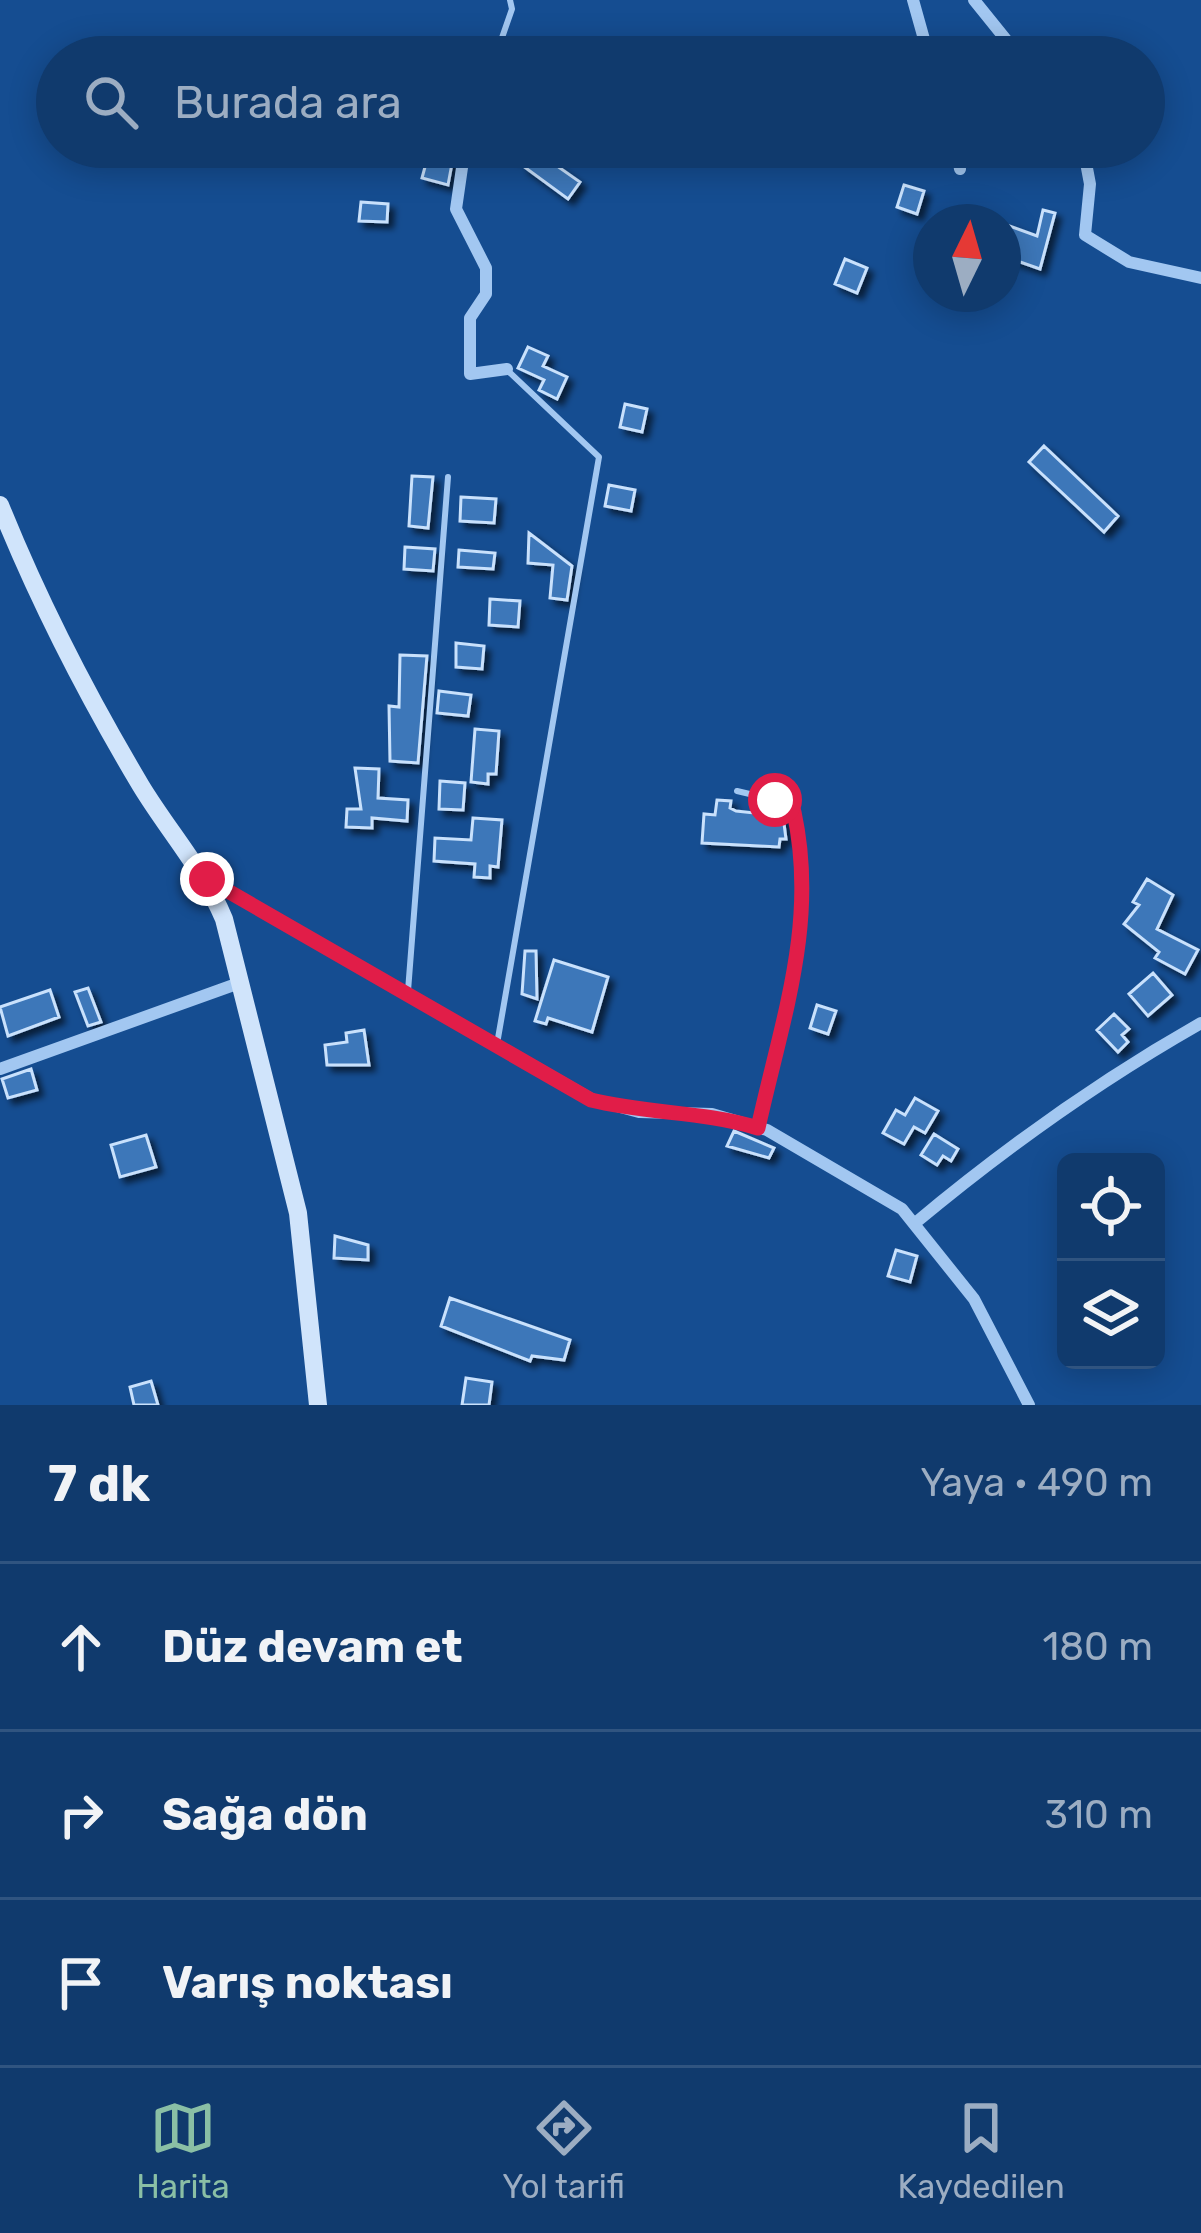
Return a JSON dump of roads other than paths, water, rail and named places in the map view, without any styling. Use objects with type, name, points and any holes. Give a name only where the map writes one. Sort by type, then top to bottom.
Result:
[{"type":"street","points":[[913,0],[923,36]]},
{"type":"street","points":[[974,0],[1003,36]]},
{"type":"street","points":[[462,168],[456,209],[486,268],[486,294],[470,319],[470,374],[506,369]]},
{"type":"street","points":[[1087,168],[1085,235],[1129,262],[1201,278]]},
{"type":"street","points":[[0,505],[106,724],[144,790],[207,879],[242,982],[298,1213],[318,1405]]},
{"type":"street","points":[[207,879],[591,1100],[639,1112],[712,1114],[758,1128],[902,1208],[974,1299],[1029,1405]]},
{"type":"street","points":[[0,1069],[242,982]]},
{"type":"street","points":[[914,1224],[1002,1150],[1102,1079],[1201,1023]]},
{"type":"lane","points":[[501,36],[510,0]]},
{"type":"lane","points":[[496,1044],[599,457],[506,369]]},
{"type":"lane","points":[[408,994],[448,477]]},
{"type":"lane","points":[[737,791],[775,800],[794,812],[806,866],[805,916],[758,1128]]}]
